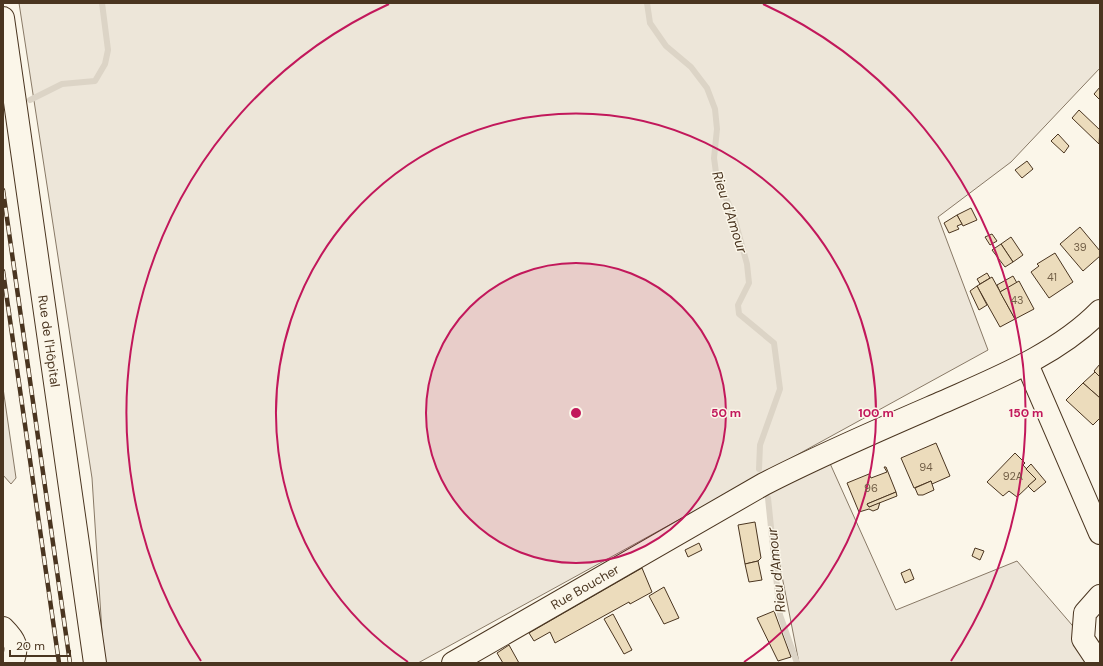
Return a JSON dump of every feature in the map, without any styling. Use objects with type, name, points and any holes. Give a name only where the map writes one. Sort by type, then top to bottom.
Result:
[{"type":"street","name":"Rue de l'Hôpital","points":[[3,18],[95,663]]},
{"type":"street","name":"Rue Boucher","points":[[453,663],[717,510],[807,462],[1027,364],[1090,322],[1100,311]]},
{"type":"street","points":[[1027,364],[1100,533]]},
{"type":"street","points":[[1099,663],[1083,639],[1085,613],[1100,596]]},
{"type":"street","points":[[3,628],[15,642],[16,654],[12,663]]},
{"type":"shaded area","points":[[19,3],[1100,3],[1100,68],[1011,162],[938,217],[988,350],[418,663],[104,663],[92,478]]},
{"type":"shaded area","points":[[3,388],[16,478],[11,484],[3,475]]},
{"type":"shaded area","points":[[828,459],[896,610],[1017,561],[1072,625],[1095,663],[799,663],[764,484]]},
{"type":"building","points":[[1100,87],[1100,100],[1094,94]]},
{"type":"building","points":[[1079,110],[1100,130],[1099,144],[1072,118]]},
{"type":"building","points":[[1058,134],[1069,146],[1064,153],[1051,141]]},
{"type":"building","points":[[1027,161],[1033,169],[1022,178],[1015,170]]},
{"type":"building","points":[[971,208],[977,220],[963,226],[957,215]]},
{"type":"building","points":[[957,215],[962,224],[957,226],[959,229],[949,233],[944,223]]},
{"type":"building","points":[[1080,227],[1100,251],[1100,256],[1083,271],[1060,244]]},
{"type":"building","points":[[992,234],[997,241],[990,245],[985,237]]},
{"type":"building","points":[[1011,237],[1023,255],[1013,262],[1001,244]]},
{"type":"building","points":[[1001,244],[1013,262],[1005,267],[992,250]]},
{"type":"building","points":[[1055,253],[1073,282],[1049,298],[1031,272],[1039,266],[1037,264]]},
{"type":"building","points":[[987,273],[990,278],[980,284],[977,279]]},
{"type":"building","points":[[1013,276],[1017,283],[1000,292],[997,285]]},
{"type":"building","points":[[992,277],[1015,319],[1000,327],[977,286]]},
{"type":"building","points":[[1019,281],[1034,309],[1015,319],[1000,292]]},
{"type":"building","points":[[977,286],[987,305],[979,310],[970,291]]},
{"type":"building","points":[[1100,364],[1100,377],[1094,371]]},
{"type":"building","points":[[1095,372],[1100,377],[1100,398],[1083,383]]},
{"type":"building","points":[[1083,383],[1100,398],[1100,418],[1093,425],[1066,400]]},
{"type":"building","points":[[936,443],[950,476],[932,484],[931,481],[914,488],[901,458]]},
{"type":"building","points":[[1015,453],[1025,463],[1023,465],[1036,479],[1017,497],[1009,491],[1003,496],[987,482]]},
{"type":"building","points":[[1031,464],[1046,482],[1034,492],[1028,486],[1036,479],[1026,469]]},
{"type":"building","points":[[884,467],[886,467],[896,492],[867,504],[869,507],[880,502],[878,509],[873,511],[869,509],[859,512],[847,483],[869,474],[871,478],[887,472]]},
{"type":"building","points":[[931,481],[934,490],[923,495],[918,495],[915,488]]},
{"type":"building","points":[[896,492],[897,496],[869,507],[867,504]]},
{"type":"building","points":[[755,522],[761,558],[758,561],[745,564],[738,525]]},
{"type":"building","points":[[699,543],[702,550],[688,557],[685,550]]},
{"type":"building","points":[[975,548],[984,551],[980,560],[972,556]]},
{"type":"building","points":[[758,561],[762,580],[749,582],[745,564]]},
{"type":"building","points":[[642,568],[652,592],[630,604],[629,602],[555,643],[550,632],[534,641],[529,633]]},
{"type":"building","points":[[910,569],[914,579],[905,583],[901,573]]},
{"type":"building","points":[[664,587],[679,618],[664,624],[649,596]]},
{"type":"building","points":[[774,611],[791,657],[778,661],[757,618]]},
{"type":"building","points":[[613,614],[632,650],[624,654],[604,619]]},
{"type":"building","points":[[509,645],[519,663],[503,663],[497,653]]},
{"type":"waterway","points":[[30,100],[62,84],[95,81],[105,64],[108,50],[102,3]]},
{"type":"waterway","name":"Rieu d'Amour","points":[[647,3],[650,23],[666,46],[691,67],[707,88],[715,109],[717,129],[714,158],[717,180],[733,213],[747,264],[749,283],[738,305],[739,314],[774,343],[780,389],[760,445],[759,469]]},
{"type":"waterway","name":"Rieu d'Amour","points":[[768,498],[780,615],[797,663]]},
{"type":"railway","points":[[3,190],[70,663]]},
{"type":"railway","points":[[3,271],[59,663]]}]
